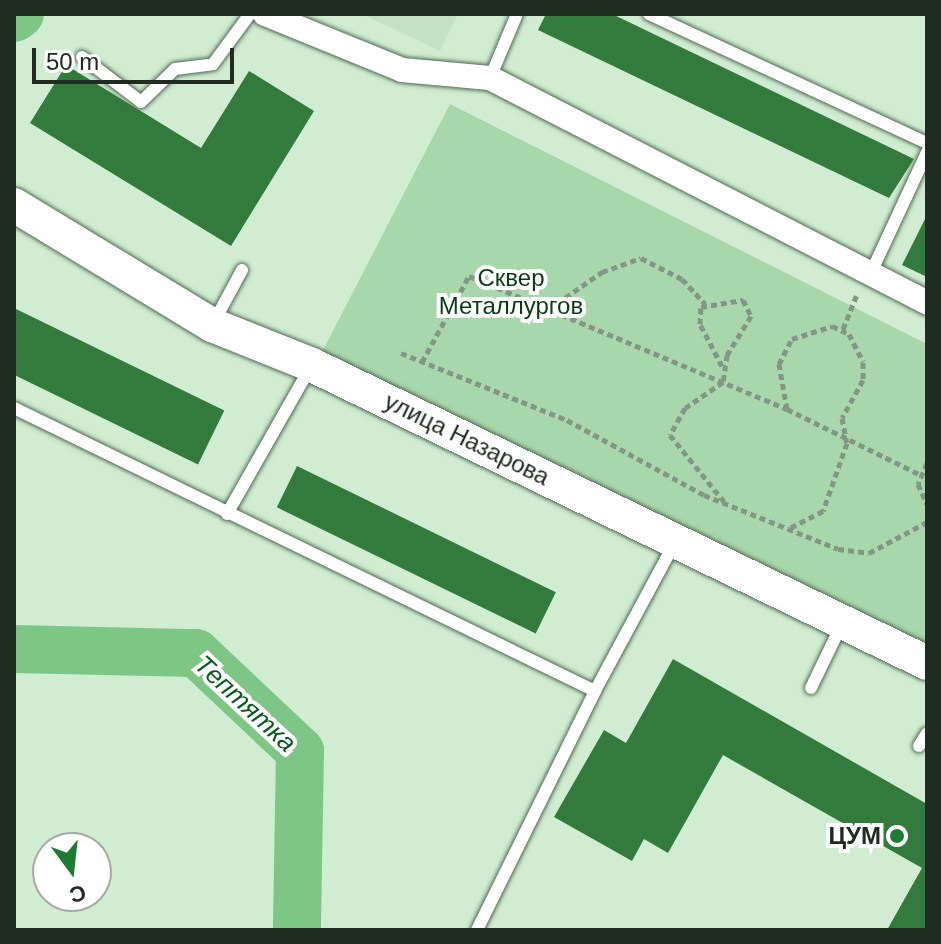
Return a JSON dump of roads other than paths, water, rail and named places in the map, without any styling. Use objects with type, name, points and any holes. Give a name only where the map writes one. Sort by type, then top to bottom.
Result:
[{"type":"main road","name":"улица Назарова","points":[[14,205],[212,325],[312,365],[927,663]]},
{"type":"street","points":[[265,14],[402,70],[490,78],[927,303]]},
{"type":"lane","points":[[82,57],[141,102],[175,69],[213,64],[250,14]]},
{"type":"lane","points":[[490,78],[517,14]]},
{"type":"lane","points":[[649,14],[927,143]]},
{"type":"lane","points":[[870,275],[927,152]]},
{"type":"lane","points":[[212,325],[242,270]]},
{"type":"lane","points":[[227,514],[312,365]]},
{"type":"lane","points":[[14,408],[595,691]]},
{"type":"lane","points":[[478,929],[595,691],[676,540]]},
{"type":"lane","points":[[811,688],[843,621]]},
{"type":"lane","points":[[919,746],[927,733]]},
{"type":"waterway","name":"Тептятка","points":[[14,18],[20,14]]},
{"type":"waterway","name":"Тептятка","points":[[14,649],[196,653],[300,751],[297,930]]},
{"type":"place","name":"ЦУМ","points":[[897,836]]},
{"type":"park label","name":"Сквер Металлургов","points":[[511,292]]}]
